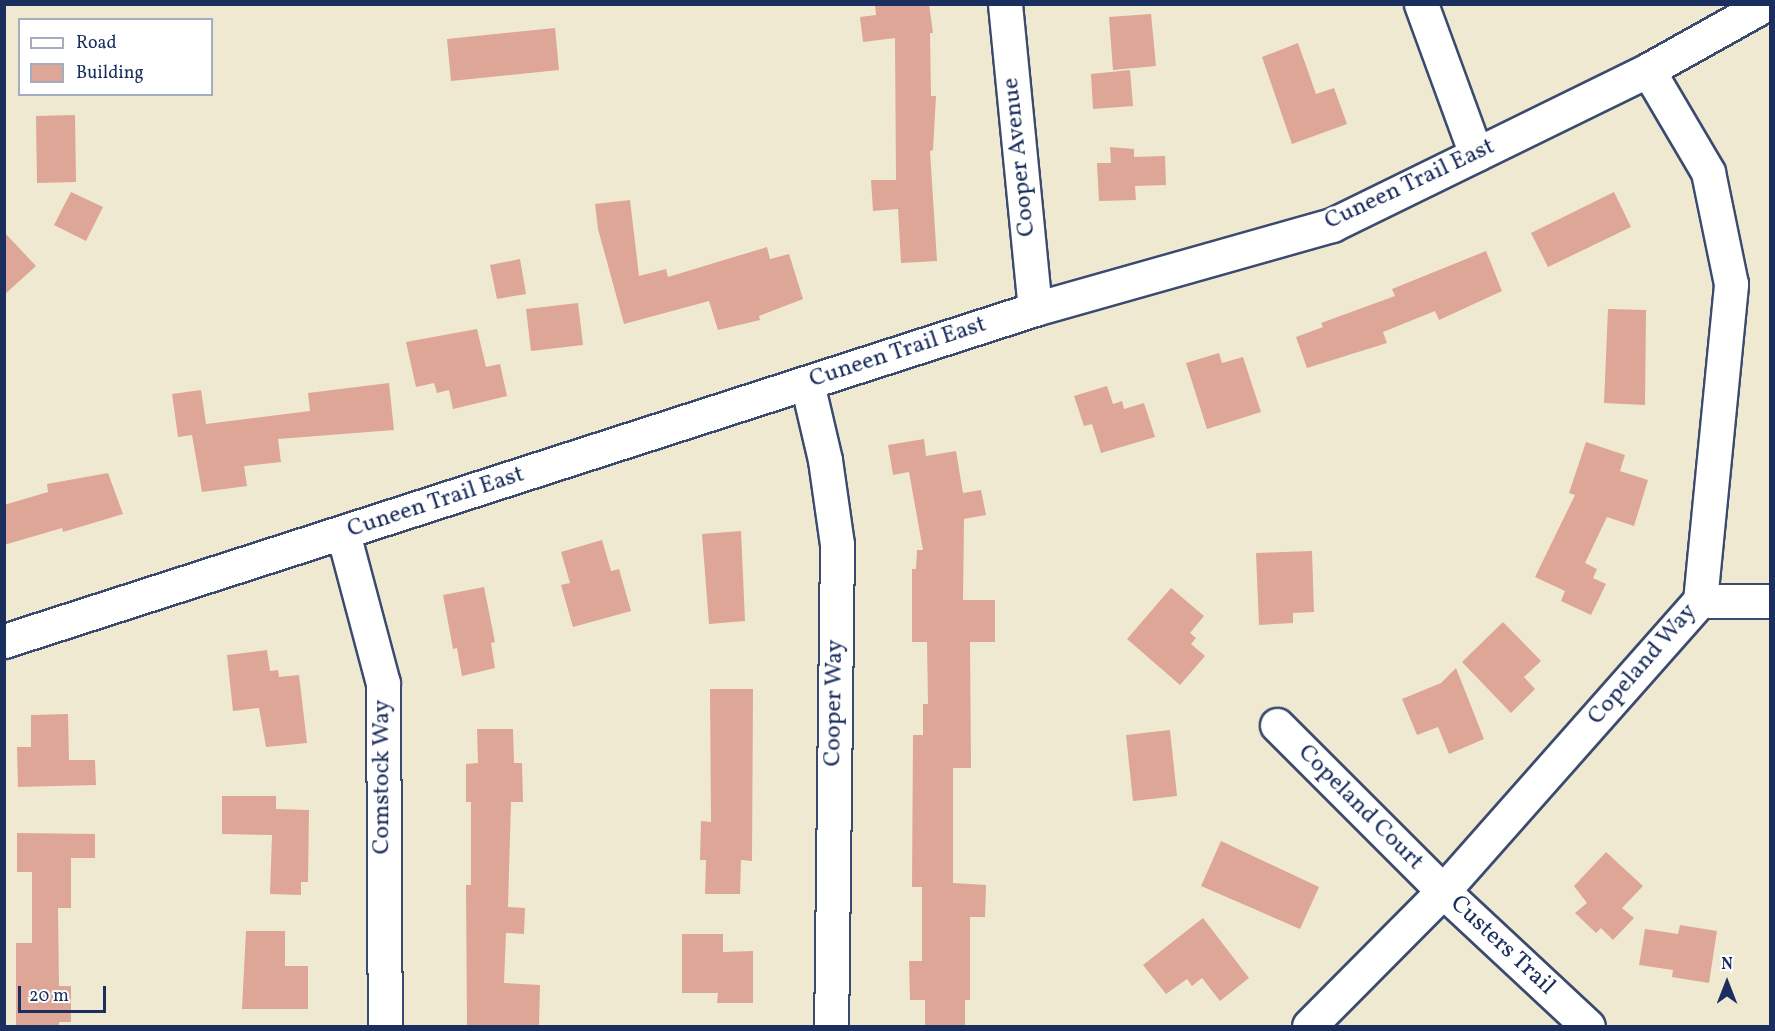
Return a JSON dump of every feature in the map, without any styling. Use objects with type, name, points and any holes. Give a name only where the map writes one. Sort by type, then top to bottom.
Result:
[{"type":"street","name":"Cooper Avenue","points":[[1005,4],[1035,309]]},
{"type":"street","points":[[1421,4],[1476,154]]},
{"type":"street","name":"Cuneen Trail East","points":[[4,641],[1035,309],[1332,225],[1648,70],[1766,4]]},
{"type":"street","name":"Copeland Way","points":[[1309,1026],[1443,891],[1700,601],[1731,284],[1708,172],[1648,70]]},
{"type":"street","name":"Cooper Way","points":[[807,382],[825,460],[837,544],[831,1026]]},
{"type":"street","name":"Comstock Way","points":[[343,533],[382,683],[385,1026]]},
{"type":"street","points":[[1700,601],[1770,601]]},
{"type":"street","name":"Copeland Court","points":[[1277,725],[1443,891]]},
{"type":"street","name":"Custers Trail","points":[[1443,891],[1588,1026]]},
{"type":"building","points":[[875,4],[929,4],[933,33],[930,33],[931,96],[936,96],[933,150],[930,151],[937,261],[901,263],[898,209],[873,211],[871,180],[896,180],[895,38],[863,42],[860,17],[876,15]]},
{"type":"building","points":[[1151,14],[1156,66],[1113,70],[1109,17]]},
{"type":"building","points":[[555,28],[559,70],[451,81],[447,39]]},
{"type":"building","points":[[1298,43],[1316,94],[1334,88],[1347,124],[1292,144],[1262,57]]},
{"type":"building","points":[[1130,70],[1133,106],[1093,109],[1091,74]]},
{"type":"building","points":[[75,115],[76,182],[37,183],[36,116]]},
{"type":"building","points":[[1110,147],[1134,149],[1134,157],[1165,156],[1166,185],[1135,186],[1136,200],[1099,201],[1097,163],[1111,163]]},
{"type":"building","points":[[71,192],[103,207],[86,241],[54,225]]},
{"type":"building","points":[[1614,192],[1631,227],[1548,267],[1531,233]]},
{"type":"building","points":[[630,200],[639,276],[666,269],[668,277],[767,247],[770,259],[789,254],[803,299],[759,316],[760,320],[718,330],[709,301],[624,324],[598,229],[595,204]]},
{"type":"building","points":[[4,232],[36,266],[4,295]]},
{"type":"building","points":[[1486,251],[1502,291],[1439,320],[1435,311],[1383,332],[1387,343],[1307,368],[1296,337],[1323,327],[1321,323],[1395,296],[1392,289]]},
{"type":"building","points":[[520,259],[526,294],[497,299],[490,265]]},
{"type":"building","points":[[578,303],[583,345],[531,351],[526,309]]},
{"type":"building","points":[[1608,309],[1646,310],[1645,405],[1604,403]]},
{"type":"building","points":[[477,329],[486,367],[500,364],[507,396],[453,409],[449,390],[437,393],[434,383],[416,387],[406,342]]},
{"type":"building","points":[[1219,353],[1222,363],[1243,357],[1261,412],[1207,429],[1186,363]]},
{"type":"building","points":[[389,383],[394,430],[278,439],[281,462],[244,466],[247,486],[202,492],[192,435],[178,437],[172,394],[201,390],[206,424],[310,411],[308,393]]},
{"type":"building","points":[[1107,386],[1113,404],[1122,401],[1124,409],[1144,403],[1155,437],[1101,453],[1092,424],[1084,426],[1074,396]]},
{"type":"building","points":[[924,439],[926,456],[956,451],[963,493],[981,490],[986,515],[964,519],[963,600],[995,600],[995,642],[970,642],[971,768],[953,768],[953,883],[986,885],[985,917],[970,917],[970,1000],[965,1000],[965,1026],[925,1026],[925,1000],[910,1000],[909,961],[922,961],[922,887],[912,887],[913,735],[923,735],[923,704],[928,704],[927,642],[912,642],[912,569],[916,569],[917,550],[923,550],[909,472],[893,475],[888,445]]},
{"type":"building","points":[[1586,442],[1625,455],[1620,471],[1648,480],[1634,526],[1607,517],[1585,563],[1597,569],[1593,578],[1606,584],[1591,615],[1561,601],[1565,591],[1535,577],[1575,495],[1569,493]]},
{"type":"building","points":[[108,473],[123,514],[63,532],[62,528],[4,545],[4,505],[48,492],[47,484]]},
{"type":"building","points":[[741,531],[745,621],[709,624],[702,534]]},
{"type":"building","points":[[602,540],[611,571],[619,569],[631,611],[573,627],[561,585],[570,583],[561,552]]},
{"type":"building","points":[[1312,551],[1314,612],[1293,613],[1293,623],[1259,625],[1256,553]]},
{"type":"building","points":[[484,587],[495,642],[491,643],[495,668],[462,676],[457,648],[453,649],[443,595]]},
{"type":"building","points":[[1171,588],[1204,616],[1190,633],[1196,638],[1191,644],[1205,656],[1180,685],[1127,639]]},
{"type":"building","points":[[1503,622],[1541,661],[1524,677],[1535,689],[1511,713],[1462,662]]},
{"type":"building","points":[[267,650],[270,671],[278,670],[279,677],[299,675],[307,743],[266,747],[259,708],[233,711],[227,655]]},
{"type":"building","points":[[1456,668],[1484,739],[1449,754],[1438,727],[1417,735],[1402,699],[1441,683]]},
{"type":"building","points":[[710,689],[753,689],[752,861],[741,860],[740,894],[705,894],[706,860],[700,860],[701,821],[711,822]]},
{"type":"building","points":[[68,714],[69,760],[95,760],[96,785],[18,787],[17,747],[31,747],[31,715]]},
{"type":"building","points":[[477,729],[513,729],[514,763],[522,763],[523,802],[511,802],[508,907],[525,908],[524,934],[506,933],[504,983],[540,985],[539,1026],[467,1026],[466,885],[471,885],[471,802],[466,802],[466,764],[478,763]]},
{"type":"building","points":[[1170,730],[1177,796],[1133,801],[1126,735]]},
{"type":"building","points":[[222,796],[276,796],[276,809],[309,810],[308,882],[301,882],[301,895],[270,894],[272,835],[222,834]]},
{"type":"building","points":[[17,833],[95,834],[95,858],[71,858],[71,908],[58,908],[59,986],[71,986],[71,1022],[59,1022],[59,1026],[16,1026],[16,943],[32,943],[32,872],[17,872]]},
{"type":"building","points":[[1221,841],[1319,887],[1300,929],[1201,886]]},
{"type":"building","points":[[1606,852],[1643,886],[1622,908],[1634,918],[1613,940],[1601,928],[1596,933],[1575,913],[1587,903],[1574,886]]},
{"type":"building","points":[[1203,918],[1249,978],[1220,1001],[1202,978],[1192,986],[1187,979],[1166,994],[1143,965]]},
{"type":"building","points":[[1680,925],[1717,931],[1709,983],[1672,977],[1673,970],[1639,965],[1645,929],[1678,934]]},
{"type":"building","points":[[246,931],[285,931],[285,966],[308,966],[308,1009],[242,1009]]},
{"type":"building","points":[[682,934],[723,934],[723,952],[753,951],[753,1003],[717,1003],[718,993],[682,993]]}]
